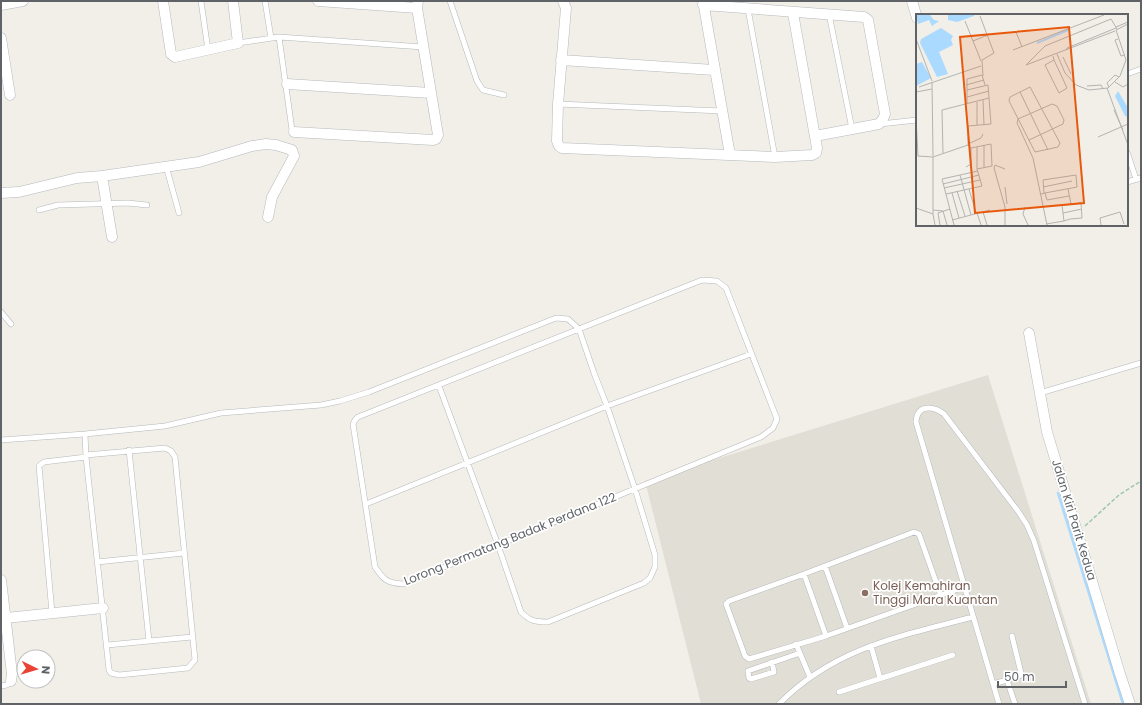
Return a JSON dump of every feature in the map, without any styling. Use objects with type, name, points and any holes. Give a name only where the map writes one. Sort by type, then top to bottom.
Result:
[{"type":"street","points":[[1,6],[23,1]]},
{"type":"street","points":[[163,1],[170,54],[175,57],[238,43],[233,1]]},
{"type":"street","points":[[294,132],[433,140],[436,139],[438,135],[417,4],[318,1]]},
{"type":"street","points":[[563,1],[566,8],[558,104],[557,141],[559,146],[562,148],[730,155],[812,156],[816,153],[817,148],[793,13]]},
{"type":"street","points":[[912,1],[916,15]]},
{"type":"street","points":[[730,155],[703,3],[793,13],[864,17],[868,20],[885,114],[883,119],[879,124],[815,136]]},
{"type":"street","points":[[1,38],[10,95]]},
{"type":"street","points":[[561,60],[714,70]]},
{"type":"street","points":[[287,84],[431,93]]},
{"type":"street","points":[[1,193],[19,192],[77,178],[103,184],[166,166],[199,162],[252,146],[266,144],[276,145],[292,150],[294,156],[272,197],[268,217]]},
{"type":"street","points":[[103,184],[112,237]]},
{"type":"street","name":"Jalan Kiri Parit Kedua","points":[[1030,332],[1047,432],[1130,704]]},
{"type":"street","points":[[1,580],[12,674],[11,681]]},
{"type":"street","points":[[6,618],[103,608]]},
{"type":"lane","points":[[201,1],[208,50]]},
{"type":"lane","points":[[265,1],[270,38]]},
{"type":"lane","points":[[450,1],[476,81],[483,90],[504,95]]},
{"type":"lane","points":[[748,9],[775,156]]},
{"type":"lane","points":[[829,14],[852,129]]},
{"type":"lane","points":[[238,43],[279,37],[423,47]]},
{"type":"lane","points":[[279,37],[287,84],[292,130],[294,132]]},
{"type":"lane","points":[[1128,74],[1141,70]]},
{"type":"lane","points":[[558,104],[722,111]]},
{"type":"lane","points":[[879,124],[916,120]]},
{"type":"lane","points":[[1128,154],[1138,179],[1128,182]]},
{"type":"lane","points":[[166,166],[179,213]]},
{"type":"lane","points":[[39,210],[58,205],[128,203],[147,205]]},
{"type":"lane","name":"Lorong Permatang Badak Perdana 122","points":[[702,280],[717,281],[726,288],[777,419],[773,428],[762,437],[403,584],[384,580],[375,567],[353,424],[355,420],[358,417],[579,329],[702,280]]},
{"type":"lane","points":[[1,312],[11,324]]},
{"type":"lane","points":[[1,440],[165,426],[221,413],[321,405],[369,392],[556,318],[568,319],[579,329],[635,489],[655,555],[655,567],[650,578],[644,583],[548,622],[539,622],[528,619],[521,612],[498,545],[439,386]]},
{"type":"lane","points":[[366,504],[607,406],[751,354]]},
{"type":"lane","points":[[1040,393],[1141,363]]},
{"type":"lane","points":[[999,704],[916,422],[916,416],[925,408],[932,407],[944,414],[1018,510],[1027,525],[1034,541],[1085,704]]},
{"type":"lane","points":[[52,613],[40,466],[44,462],[86,456],[130,450],[165,448],[171,451],[175,457],[195,660],[188,668],[120,675],[112,673],[109,670],[86,456],[85,434]]},
{"type":"lane","points":[[130,450],[149,641]]},
{"type":"lane","points":[[941,596],[919,534],[914,532],[729,601],[726,604],[747,658],[749,659],[826,636],[847,628],[941,596],[964,588]]},
{"type":"lane","points":[[97,562],[184,553]]},
{"type":"lane","points":[[825,566],[847,628]]},
{"type":"lane","points":[[804,574],[826,636]]},
{"type":"lane","points":[[779,704],[794,689],[835,661],[889,639],[973,617]]},
{"type":"lane","points":[[993,684],[1019,676],[1021,673],[1012,636]]},
{"type":"lane","points":[[107,645],[192,637]]},
{"type":"lane","points":[[796,644],[810,677]]},
{"type":"lane","points":[[871,646],[880,678]]},
{"type":"lane","points":[[772,662],[774,672],[751,679],[749,678],[748,670],[772,662],[800,653]]},
{"type":"lane","points":[[839,692],[953,655]]},
{"type":"lane","points":[[1008,680],[1015,704]]},
{"type":"lane","points":[[1,686],[7,685],[11,681]]},
{"type":"path","points":[[1078,533],[1119,495],[1141,481]]},
{"type":"shaded area","name":"Kolej Kemahiran Tinggi Mara Kuantan","points":[[988,375],[1091,704],[701,704],[645,481]]},
{"type":"waterway","points":[[1058,493],[1123,704]]},
{"type":"place","name":"Kolej Kemahiran Tinggi Mara Kuantan","points":[[865,593]]}]
